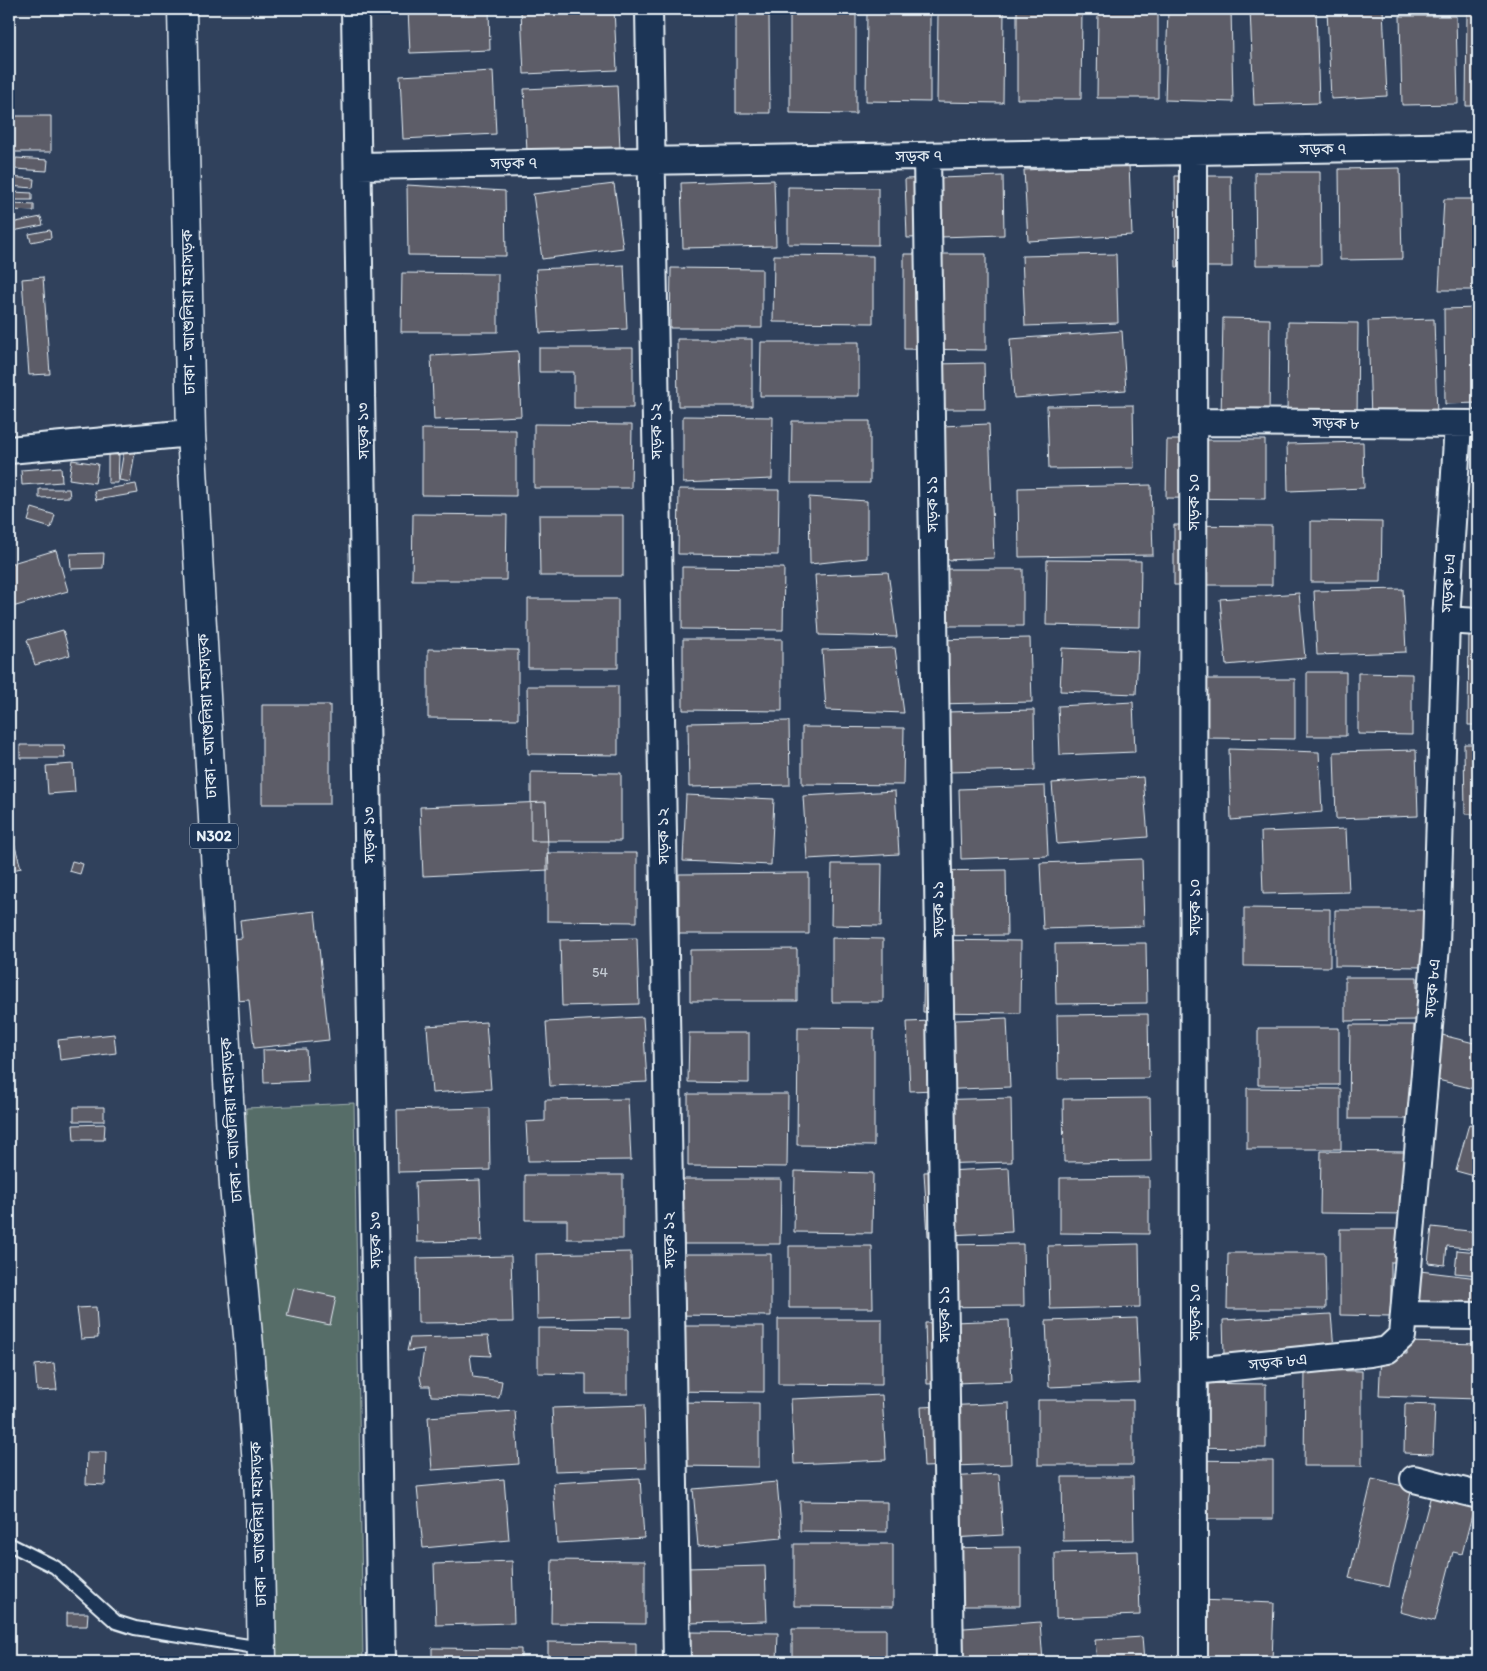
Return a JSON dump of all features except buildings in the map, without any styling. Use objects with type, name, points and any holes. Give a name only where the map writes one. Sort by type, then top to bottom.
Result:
[{"type":"highway","name":"ঢাকা - আশুলিয়া মহাসড়ক","points":[[182,9],[190,433],[234,1186],[249,1346],[259,1497],[262,1655]]},
{"type":"street","name":"সড়ক ১৩","points":[[355,9],[359,166],[381,1662]]},
{"type":"street","name":"সড়ক ১২","points":[[649,9],[676,1662]]},
{"type":"street","name":"সড়ক ৭","points":[[359,166],[1478,146]]},
{"type":"street","name":"সড়ক ১০","points":[[1193,151],[1194,1662]]},
{"type":"street","name":"সড়ক ১১","points":[[927,156],[950,1662]]},
{"type":"street","name":"সড়ক ৮","points":[[1193,422],[1468,424]]},
{"type":"street","name":"সড়ক ৮এ","points":[[1194,1370],[1370,1353],[1387,1350],[1402,1336],[1436,946],[1446,620],[1468,424]]},
{"type":"street","points":[[9,450],[190,433]]},
{"type":"street","points":[[1446,620],[1478,622]]},
{"type":"street","points":[[1404,1315],[1478,1316]]},
{"type":"street","points":[[1414,1479],[1478,1495]]},
{"type":"lane","points":[[9,1544],[55,1567],[116,1622],[135,1628],[262,1655]]},
{"type":"green space","points":[[354,1103],[363,1662],[259,1662],[246,1108]]}]
